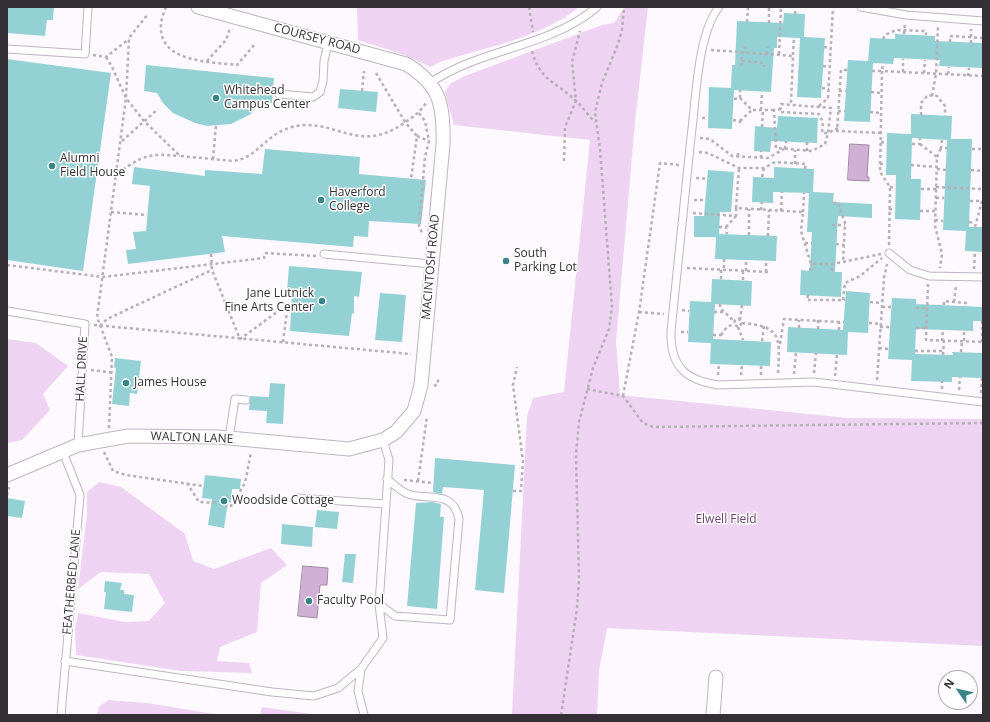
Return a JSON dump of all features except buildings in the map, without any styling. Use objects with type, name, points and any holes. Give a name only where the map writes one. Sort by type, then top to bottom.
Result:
[{"type":"street","name":"COURSEY ROAD","points":[[198,7],[406,64],[419,72],[430,83]]},
{"type":"street","name":"MACINTOSH ROAD","points":[[383,440],[396,432],[414,411],[421,385],[443,127],[441,100],[430,83]]},
{"type":"street","name":"WALTON LANE","points":[[7,475],[78,445],[128,436],[229,438],[349,449],[383,440]]},
{"type":"street","points":[[713,715],[716,677]]},
{"type":"lane","points":[[7,49],[84,54],[88,7]]},
{"type":"lane","points":[[430,83],[452,70],[532,42],[568,27],[597,7]]},
{"type":"lane","points":[[719,7],[712,16],[702,49],[691,137],[673,315],[671,344],[675,360],[688,376],[704,383],[718,385],[793,381],[814,382],[982,402]]},
{"type":"lane","points":[[861,7],[906,15],[983,21]]},
{"type":"lane","points":[[279,94],[313,97],[320,92],[328,43]]},
{"type":"lane","points":[[889,253],[910,270],[929,276],[983,277]]},
{"type":"lane","points":[[324,254],[431,264]]},
{"type":"lane","name":"HALL DRIVE","points":[[7,311],[85,324],[78,445]]},
{"type":"lane","points":[[229,438],[235,399],[246,400]]},
{"type":"lane","points":[[65,661],[272,692],[314,696],[338,688],[361,669],[383,638],[379,604],[389,460],[383,440]]},
{"type":"lane","name":"FEATHERBED LANE","points":[[61,715],[80,495],[63,452]]},
{"type":"lane","points":[[379,604],[395,616],[450,620],[459,519],[458,511],[452,504],[442,498],[407,494],[388,479]]},
{"type":"lane","points":[[297,498],[386,504]]},
{"type":"lane","points":[[361,669],[358,692],[364,715]]},
{"type":"path","points":[[166,7],[161,26],[164,40],[168,46],[184,57],[237,64],[256,43]]},
{"type":"path","points":[[529,7],[533,31],[532,50],[536,64],[541,73],[576,101],[595,123]]},
{"type":"path","points":[[561,715],[578,595],[576,449],[579,422],[598,353],[609,328],[612,307],[600,149],[595,123],[596,100],[618,44],[622,30],[624,7]]},
{"type":"path","points":[[747,22],[748,7]]},
{"type":"path","points":[[769,7],[769,23]]},
{"type":"path","points":[[779,55],[781,7]]},
{"type":"path","points":[[795,14],[796,7]]},
{"type":"path","points":[[818,107],[828,98],[833,7]]},
{"type":"path","points":[[84,54],[106,57],[129,38],[148,14]]},
{"type":"path","points":[[932,96],[936,74],[939,17]]},
{"type":"path","points":[[207,61],[226,40],[231,23]]},
{"type":"path","points":[[564,161],[565,127],[576,101],[572,62],[581,28]]},
{"type":"path","points":[[883,38],[885,35],[896,30],[926,31],[926,35]]},
{"type":"path","points":[[950,42],[950,36],[983,38]]},
{"type":"path","points":[[129,38],[126,98],[121,142],[97,317],[112,357],[114,373],[105,439],[106,458],[113,471],[126,475],[203,486]]},
{"type":"path","points":[[791,104],[794,38]]},
{"type":"path","points":[[794,45],[799,45]]},
{"type":"path","points":[[741,66],[745,46]]},
{"type":"path","points":[[824,47],[831,48]]},
{"type":"path","points":[[767,54],[768,48]]},
{"type":"path","points":[[702,49],[793,56]]},
{"type":"path","points":[[106,57],[112,66],[126,98],[144,121],[180,156]]},
{"type":"path","points":[[902,72],[903,59]]},
{"type":"path","points":[[924,73],[925,60]]},
{"type":"path","points":[[742,61],[764,63],[764,67]]},
{"type":"path","points":[[876,389],[884,278],[889,253],[890,187],[880,172],[880,113],[883,63]]},
{"type":"path","points":[[793,66],[798,66]]},
{"type":"path","points":[[823,66],[830,67]]},
{"type":"path","points":[[948,74],[949,67]]},
{"type":"path","points":[[968,76],[969,68]]},
{"type":"path","points":[[847,70],[841,70],[838,131],[881,134]]},
{"type":"path","points":[[362,91],[364,71]]},
{"type":"path","points":[[872,71],[983,76]]},
{"type":"path","points":[[376,73],[405,122],[417,136],[433,142]]},
{"type":"path","points":[[791,87],[797,88]]},
{"type":"path","points":[[822,88],[829,89]]},
{"type":"path","points":[[740,90],[740,98],[752,110]]},
{"type":"path","points":[[839,91],[846,91]]},
{"type":"path","points":[[762,92],[762,126]]},
{"type":"path","points":[[871,92],[881,93]]},
{"type":"path","points":[[921,114],[921,103],[928,95],[937,96],[945,106],[945,116]]},
{"type":"path","points":[[117,173],[146,155],[156,154],[233,161],[241,160],[251,155],[267,139],[278,132],[302,125],[314,125],[350,136],[376,137],[395,130],[419,113],[426,103],[426,96]]},
{"type":"path","points":[[734,99],[740,98]]},
{"type":"path","points":[[774,110],[776,148],[808,151],[818,149],[825,144],[828,133],[831,108],[781,104],[780,112],[819,114],[823,122],[822,133],[828,133],[838,128]]},
{"type":"path","points":[[121,142],[158,109]]},
{"type":"path","points":[[740,125],[740,121],[752,110],[781,109]]},
{"type":"path","points":[[838,111],[845,111]]},
{"type":"path","points":[[788,112],[788,117]]},
{"type":"path","points":[[870,112],[880,113]]},
{"type":"path","points":[[733,120],[740,121]]},
{"type":"path","points":[[214,159],[216,126]]},
{"type":"path","points":[[411,179],[417,136]]},
{"type":"path","points":[[691,137],[710,139],[732,156],[768,158],[785,149]]},
{"type":"path","points":[[920,138],[920,144]]},
{"type":"path","points":[[940,276],[942,254],[934,226],[937,157],[941,148],[942,140]]},
{"type":"path","points":[[785,149],[786,141]]},
{"type":"path","points":[[807,142],[808,151]]},
{"type":"path","points":[[881,142],[887,143]]},
{"type":"path","points":[[912,144],[920,144],[937,157]]},
{"type":"path","points":[[941,148],[947,148]]},
{"type":"path","points":[[972,149],[983,149]]},
{"type":"path","points":[[738,150],[738,156]]},
{"type":"path","points":[[795,150],[795,164]]},
{"type":"path","points":[[690,151],[708,153],[739,168],[764,168],[775,162],[806,164],[805,168]]},
{"type":"path","points":[[761,151],[761,158]]},
{"type":"path","points":[[624,396],[639,312],[660,163],[688,166]]},
{"type":"path","points":[[784,163],[784,168]]},
{"type":"path","points":[[880,164],[886,164]]},
{"type":"path","points":[[911,165],[946,170]]},
{"type":"path","points":[[726,234],[726,227],[736,216],[739,168]]},
{"type":"path","points":[[762,177],[764,168]]},
{"type":"path","points":[[971,170],[983,171]]},
{"type":"path","points":[[733,181],[738,181]]},
{"type":"path","points":[[890,187],[896,188]]},
{"type":"path","points":[[921,189],[983,189]]},
{"type":"path","points":[[781,211],[782,192]]},
{"type":"path","points":[[804,193],[801,231],[811,264],[810,270]]},
{"type":"path","points":[[936,198],[944,198]]},
{"type":"path","points":[[970,200],[983,201],[975,227]]},
{"type":"path","points":[[803,201],[809,201]]},
{"type":"path","points":[[732,202],[737,203]]},
{"type":"path","points":[[761,210],[762,202]]},
{"type":"path","points":[[833,203],[838,203],[845,225],[843,262]]},
{"type":"path","points":[[736,208],[803,212]]},
{"type":"path","points":[[748,235],[749,209]]},
{"type":"path","points":[[768,236],[769,210]]},
{"type":"path","points":[[889,210],[895,210]]},
{"type":"path","points":[[920,211],[935,211]]},
{"type":"path","points":[[111,212],[147,215]]},
{"type":"path","points":[[683,212],[736,216]]},
{"type":"path","points":[[935,220],[943,221]]},
{"type":"path","points":[[802,222],[807,223]]},
{"type":"path","points":[[969,222],[976,223]]},
{"type":"path","points":[[832,224],[845,225]]},
{"type":"path","points":[[719,227],[726,227]]},
{"type":"path","points":[[805,243],[812,243]]},
{"type":"path","points":[[836,244],[844,245]]},
{"type":"path","points":[[973,277],[975,251]]},
{"type":"path","points":[[7,265],[103,277],[264,258],[265,253],[319,256],[324,254]]},
{"type":"path","points":[[811,264],[833,264],[889,253]]},
{"type":"path","points":[[808,295],[807,300],[829,302],[844,300],[845,283],[860,276],[889,253]]},
{"type":"path","points":[[211,254],[212,270],[240,339]]},
{"type":"path","points":[[721,280],[724,259]]},
{"type":"path","points":[[743,281],[746,260]]},
{"type":"path","points":[[678,268],[767,272],[766,261]]},
{"type":"path","points":[[832,272],[833,264]]},
{"type":"path","points":[[100,326],[107,319],[212,270]]},
{"type":"path","points":[[929,276],[926,340],[982,342],[982,321]]},
{"type":"path","points":[[954,302],[957,276]]},
{"type":"path","points":[[829,296],[829,302]]},
{"type":"path","points":[[944,305],[944,301],[967,302],[966,306]]},
{"type":"path","points":[[870,302],[882,303]]},
{"type":"path","points":[[240,339],[288,304],[283,342]]},
{"type":"path","points":[[720,304],[720,308],[738,327],[743,340]]},
{"type":"path","points":[[738,327],[741,321],[742,305]]},
{"type":"path","points":[[882,307],[891,307]]},
{"type":"path","points":[[916,308],[927,308]]},
{"type":"path","points":[[639,312],[673,315]]},
{"type":"path","points":[[714,312],[724,312]]},
{"type":"path","points":[[778,382],[780,344],[784,320],[844,322]]},
{"type":"path","points":[[798,328],[799,320]]},
{"type":"path","points":[[818,320],[818,329]]},
{"type":"path","points":[[720,339],[727,327],[734,322],[741,321],[764,325],[773,331],[780,344]]},
{"type":"path","points":[[839,322],[839,330]]},
{"type":"path","points":[[869,323],[889,327]]},
{"type":"path","points":[[85,324],[424,355]]},
{"type":"path","points":[[762,341],[764,325]]},
{"type":"path","points":[[916,328],[926,328]]},
{"type":"path","points":[[942,330],[943,355]]},
{"type":"path","points":[[962,352],[964,331]]},
{"type":"path","points":[[713,335],[721,335]]},
{"type":"path","points":[[879,348],[888,349]]},
{"type":"path","points":[[915,350],[943,351]]},
{"type":"path","points":[[921,355],[922,351]]},
{"type":"path","points":[[793,381],[796,352]]},
{"type":"path","points":[[814,382],[816,354]]},
{"type":"path","points":[[835,384],[836,355]]},
{"type":"path","points":[[513,491],[521,491],[523,461],[513,385],[517,367]]},
{"type":"path","points":[[82,368],[114,373]]},
{"type":"path","points":[[431,386],[435,387],[438,384],[438,377]]},
{"type":"path","points":[[982,378],[982,402]]},
{"type":"path","points":[[587,389],[624,396],[643,423],[653,428],[983,423]]},
{"type":"path","points":[[418,482],[428,408]]},
{"type":"path","points":[[224,505],[231,506],[245,483],[254,440]]},
{"type":"path","points":[[388,479],[434,482]]},
{"type":"path","points":[[187,483],[200,502],[216,503]]},
{"type":"green space","points":[[357,7],[579,7],[548,27],[494,46],[440,62],[431,67],[399,53],[358,40]]},
{"type":"green space","name":"Elwell Field","points":[[625,7],[648,7],[635,122],[616,341],[620,395],[848,418],[983,419],[983,646],[607,628],[599,671],[597,715],[512,715],[527,416],[533,398],[564,392],[590,140],[454,125],[445,92],[451,83],[465,76],[602,25],[614,23]]},
{"type":"green space","points":[[7,339],[36,343],[68,366],[43,394],[50,410],[22,440],[7,443]]},
{"type":"green space","points":[[99,482],[121,487],[185,534],[193,561],[214,569],[271,548],[287,565],[261,583],[257,632],[220,647],[217,661],[249,663],[252,673],[181,671],[76,655],[75,629],[78,613],[125,622],[149,621],[165,603],[149,574],[101,572],[78,589],[87,514],[87,492]]},
{"type":"green space","points":[[108,700],[147,703],[220,715],[97,715],[99,707]]},
{"type":"green space","points":[[262,707],[318,715],[260,715]]},
{"type":"shaded area","points":[[850,144],[869,145],[867,177],[869,177],[869,181],[848,180]]},
{"type":"shaded area","name":"Faculty Pool","points":[[303,566],[328,568],[327,585],[320,585],[317,618],[298,616]]},
{"type":"place","name":"Whitehead Campus Center","points":[[216,98]]},
{"type":"place","name":"Alumni Field House","points":[[52,166]]},
{"type":"place","name":"Haverford College","points":[[321,200]]},
{"type":"place","name":"South Parking Lot","points":[[506,261]]},
{"type":"place","name":"Jane Lutnick Fine Arts Center","points":[[322,301]]},
{"type":"place","name":"James House","points":[[126,383]]},
{"type":"place","name":"Woodside Cottage","points":[[224,501]]},
{"type":"place","name":"Faculty Pool","points":[[309,601]]}]
